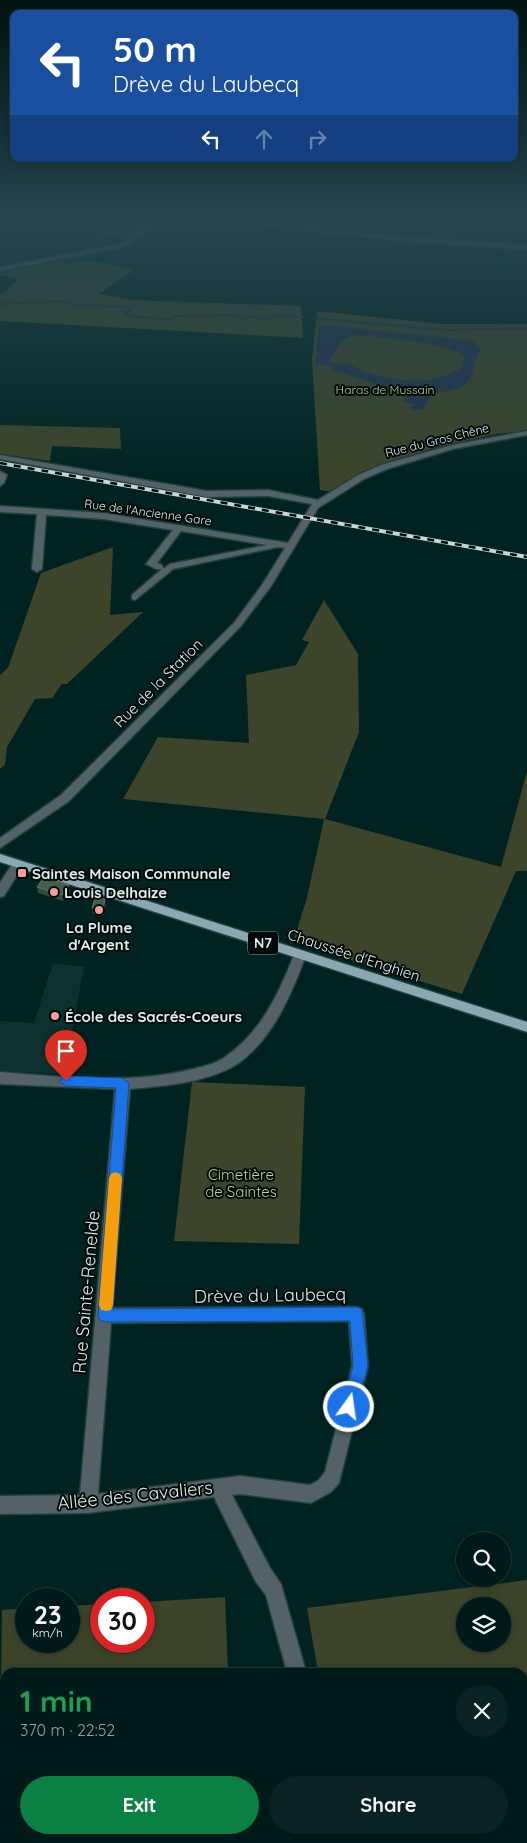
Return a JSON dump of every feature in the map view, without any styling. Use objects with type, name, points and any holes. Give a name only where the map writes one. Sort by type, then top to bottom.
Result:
[{"type":"main road","name":"Chaussée d'Enghien","points":[[0,858],[527,1028]]},
{"type":"street","name":"Rue du Gros Chêne","points":[[308,516],[320,503],[361,477],[384,467],[452,447],[527,433]]},
{"type":"street","points":[[0,457],[207,494],[268,493],[320,503]]},
{"type":"street","points":[[0,474],[3,475],[0,483]]},
{"type":"street","name":"Rue de l'Ancienne Gare","points":[[0,508],[103,516],[287,545]]},
{"type":"street","points":[[38,569],[42,512]]},
{"type":"street","name":"Rue de la Station","points":[[0,844],[66,798],[236,625],[266,586],[287,545],[308,516]]},
{"type":"street","points":[[159,567],[151,564],[178,528]]},
{"type":"street","points":[[135,597],[170,567],[287,545]]},
{"type":"street","points":[[0,893],[18,864]]},
{"type":"street","points":[[0,1078],[122,1083],[161,1082],[192,1076],[233,1060],[257,1036],[280,1004],[300,955]]},
{"type":"street","name":"Rue Sainte-Renelde","points":[[88,1504],[105,1316],[122,1083]]},
{"type":"street","name":"Drève du Laubecq","points":[[105,1316],[356,1314],[360,1366],[353,1391]]},
{"type":"street","name":"Allée des Cavaliers","points":[[0,1505],[88,1504],[240,1485],[311,1494],[325,1486],[336,1471],[353,1391]]},
{"type":"street","points":[[218,1487],[263,1575],[274,1590],[295,1668]]},
{"type":"shaded area","points":[[327,325],[467,340],[476,343],[481,350],[467,383],[456,389],[432,394],[424,409],[414,411],[410,408],[415,405],[402,401],[406,398],[400,392],[332,370],[331,367],[322,364],[315,365],[319,327]],"holes":[[[354,335],[413,341],[446,348],[464,356],[463,366],[453,373],[441,377],[416,381],[390,378],[363,371],[348,364],[329,361],[344,339]]]},
{"type":"shaded area","name":"École des Sacrés-Coeurs","points":[[53,963],[84,967],[64,1074],[0,1071],[0,1021],[34,1023]]},
{"type":"green space","points":[[0,307],[301,307],[303,338],[0,321]]},
{"type":"green space","name":"Haras de Mussain","points":[[317,311],[441,324],[527,324],[527,431],[496,434],[430,449],[362,473],[332,492],[320,490],[312,359]]},
{"type":"green space","points":[[0,425],[120,428],[121,449],[52,446],[50,461],[0,454]]},
{"type":"green space","points":[[113,547],[110,615],[143,612],[67,684],[62,684],[52,698],[35,699],[7,747],[5,765],[0,769],[0,675],[8,668],[41,573]]},
{"type":"green space","points":[[324,600],[358,654],[359,732],[325,819],[501,867],[527,771],[527,871],[516,871],[462,994],[293,942],[307,898],[324,819],[123,799],[158,737],[249,743],[246,675],[296,665],[309,642],[302,640]]},
{"type":"green space","name":"Cimetière de Saintes","points":[[192,1082],[305,1087],[299,1244],[174,1241]]},
{"type":"green space","points":[[527,1580],[527,1668],[317,1668],[307,1608],[472,1587],[511,1587],[511,1582]]},
{"type":"green space","points":[[225,1597],[228,1668],[1,1668],[2,1610],[15,1609],[15,1653],[80,1653],[80,1605],[90,1605],[90,1653],[155,1653],[155,1601]]},
{"type":"building","points":[[44,877],[69,885],[62,895],[37,887]]},
{"type":"building","points":[[95,898],[105,899],[103,909],[92,908]]},
{"type":"waterway","points":[[126,307],[131,310],[125,313],[128,316],[171,320],[175,316],[232,315],[244,319],[254,316],[261,319],[271,318],[277,315],[304,317]]},
{"type":"waterway","points":[[310,318],[447,330],[527,328]]},
{"type":"railway","points":[[0,463],[527,557]]},
{"type":"slow traffic","points":[[106,1305],[115,1178]]},
{"type":"place","name":"Saintes Maison Communale","points":[[22,873]]},
{"type":"place","name":"Louis Delhaize","points":[[54,892]]},
{"type":"place","name":"La Plume d'Argent","points":[[99,910]]},
{"type":"place","name":"École des Sacrés-Coeurs","points":[[55,1016]]},
{"type":"route","points":[[66,1081],[122,1083],[105,1316],[356,1314],[360,1366],[349,1407]]}]
